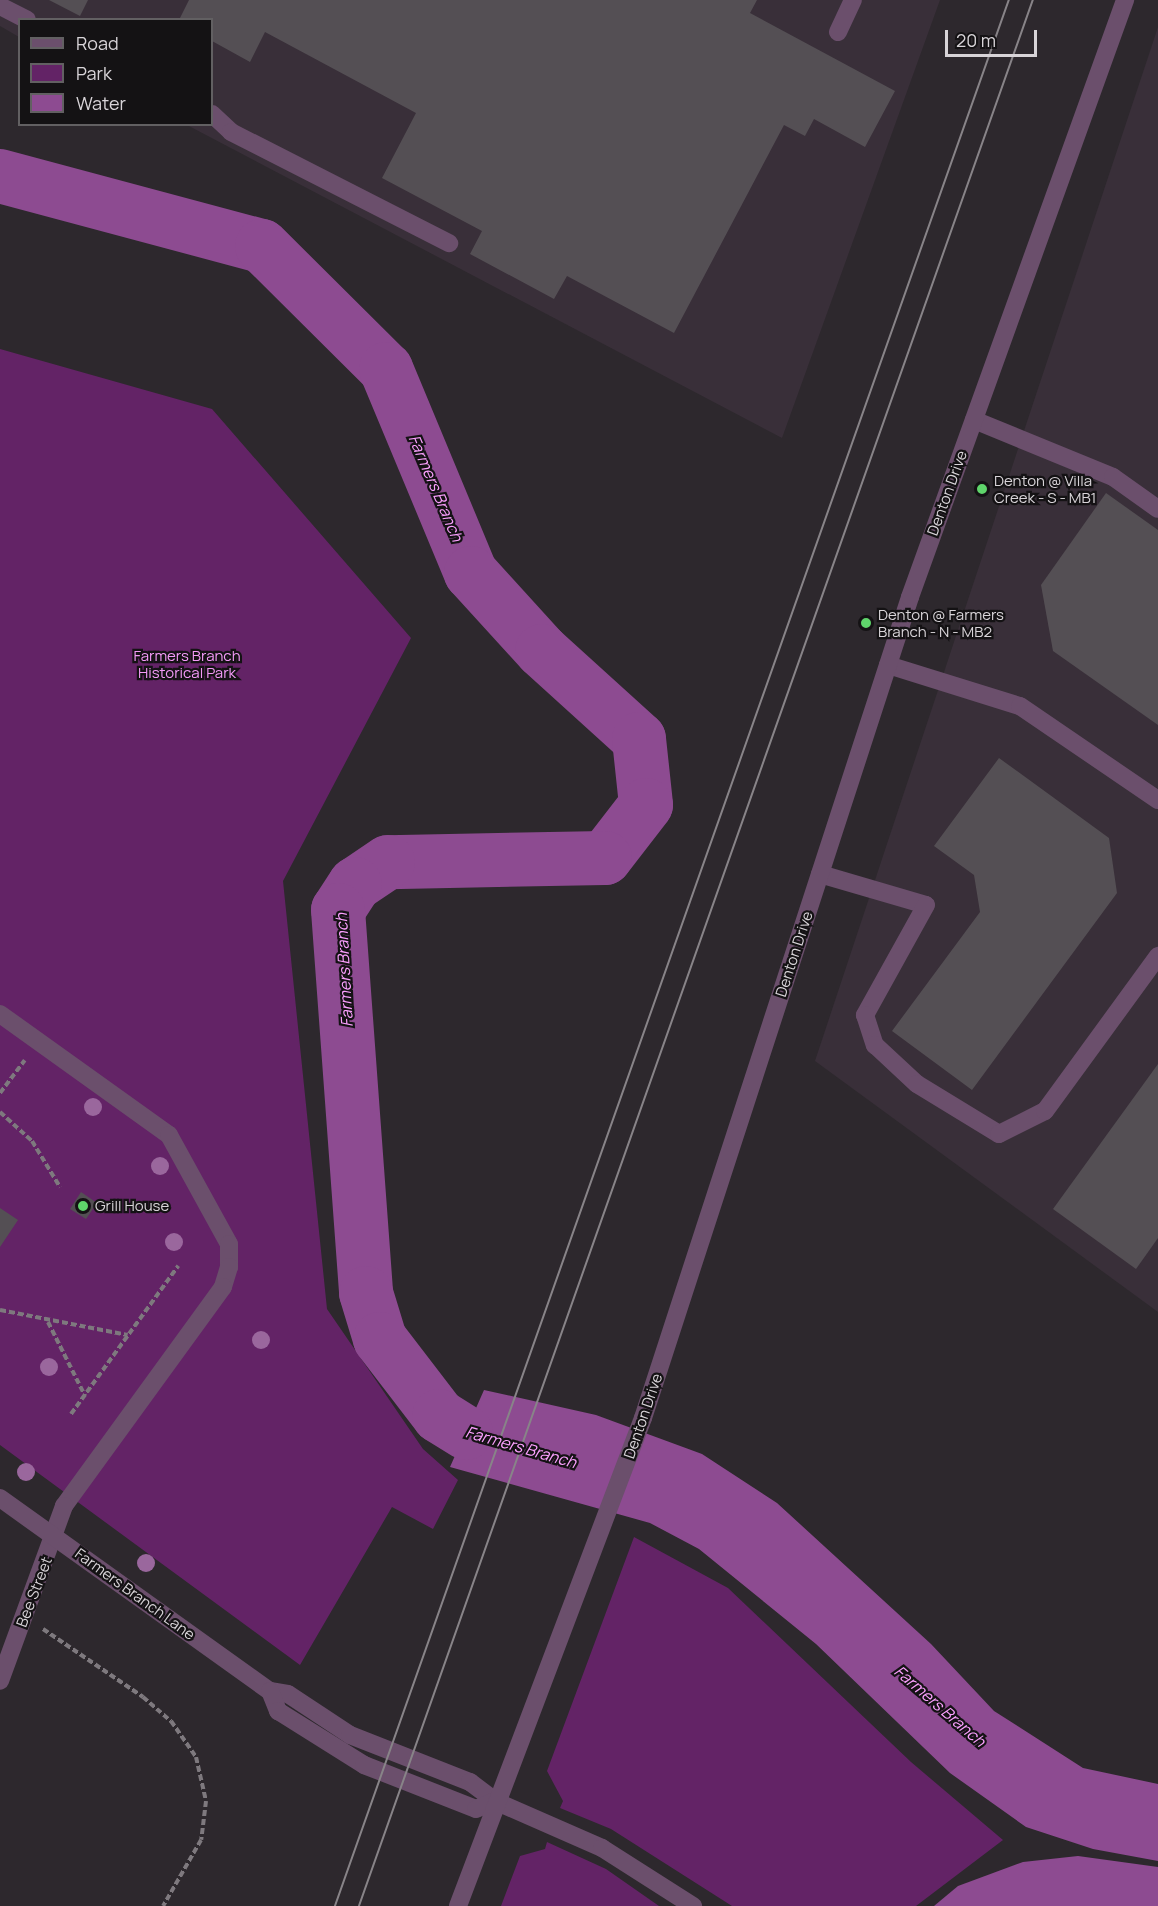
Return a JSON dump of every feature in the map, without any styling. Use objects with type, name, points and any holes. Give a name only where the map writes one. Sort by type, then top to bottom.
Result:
[{"type":"street","points":[[838,32],[853,0]]},
{"type":"street","name":"Denton Drive","points":[[458,1906],[495,1802],[597,1550],[644,1418],[888,665],[1125,0]]},
{"type":"street","points":[[0,6],[23,18]]},
{"type":"street","points":[[213,115],[231,132],[449,243]]},
{"type":"street","points":[[974,420],[1113,477],[1158,509]]},
{"type":"street","points":[[888,665],[1020,706],[1158,800]]},
{"type":"street","points":[[820,874],[926,904],[866,1015],[875,1045],[917,1084],[999,1134],[1045,1111],[1158,956]]},
{"type":"street","points":[[0,1014],[39,1042]]},
{"type":"street","name":"Bee Street","points":[[0,1681],[55,1537],[64,1506],[223,1287],[229,1244],[176,1143],[39,1042]]},
{"type":"street","name":"Farmers Branch Lane","points":[[0,1498],[270,1691],[288,1694],[360,1740],[470,1782],[495,1802],[602,1848],[693,1906]]},
{"type":"path","points":[[0,1093],[39,1042]]},
{"type":"path","points":[[0,1112],[32,1141],[60,1187]]},
{"type":"path","points":[[72,1414],[178,1266]]},
{"type":"path","points":[[0,1310],[48,1322],[128,1335]]},
{"type":"path","points":[[48,1322],[85,1396]]},
{"type":"path","points":[[24,1616],[143,1697],[171,1721],[196,1757],[206,1800],[201,1840],[163,1906]]},
{"type":"shaded area","points":[[0,0],[940,0],[782,438],[189,126],[213,126],[213,18],[18,18],[18,36],[0,26]]},
{"type":"shaded area","points":[[1158,27],[1158,1312],[815,1061]]},
{"type":"green space","name":"Farmers Branch Historical Park","points":[[0,349],[212,409],[411,638],[283,881],[327,1309],[423,1449],[458,1480],[433,1529],[392,1507],[300,1665],[0,1445]]},
{"type":"green space","points":[[634,1537],[728,1588],[911,1762],[1003,1840],[916,1906],[732,1906],[611,1829],[560,1808],[563,1801],[547,1771]]},
{"type":"green space","points":[[547,1842],[606,1869],[659,1906],[501,1906],[520,1856],[545,1849]]},
{"type":"water","points":[[484,1390],[596,1415],[702,1454],[777,1503],[931,1644],[994,1711],[1083,1768],[1158,1784],[1158,1861],[1093,1849],[1026,1827],[950,1773],[816,1644],[699,1549],[650,1523],[450,1467]]},
{"type":"water","points":[[1078,1856],[1158,1867],[1158,1906],[934,1906],[958,1886],[1023,1862]]},
{"type":"building","points":[[49,0],[88,0],[80,16]]},
{"type":"building","points":[[189,0],[757,0],[750,13],[895,91],[865,147],[814,119],[805,136],[784,125],[674,333],[567,276],[554,299],[470,254],[482,231],[382,178],[416,113],[265,32],[250,62],[213,42],[213,18],[180,18]]},
{"type":"building","points":[[1106,493],[1158,530],[1158,725],[1053,651],[1041,585]]},
{"type":"building","points":[[999,758],[1109,838],[1117,893],[972,1090],[892,1031],[980,912],[974,875],[934,846]]},
{"type":"building","points":[[1158,1064],[1158,1238],[1136,1269],[1053,1209]]},
{"type":"building","name":"Grill House","points":[[81,1192],[97,1203],[86,1219],[70,1209]]},
{"type":"building","points":[[0,1208],[18,1220],[0,1247]]},
{"type":"waterway","name":"Farmers Branch","points":[[0,176],[262,246],[386,369],[471,573],[542,651],[639,739],[646,805],[605,858],[388,862],[355,884],[338,910],[366,1293],[380,1339],[439,1416],[466,1433]]},
{"type":"tram line","points":[[335,1906],[1009,0]]},
{"type":"tram line","points":[[359,1906],[1033,0]]},
{"type":"place","name":"Denton @ Villa Creek - S - MB1","points":[[982,489]]},
{"type":"place","name":"Denton @ Farmers Branch - N - MB2","points":[[866,623]]},
{"type":"place","name":"Grill House","points":[[83,1206]]}]
